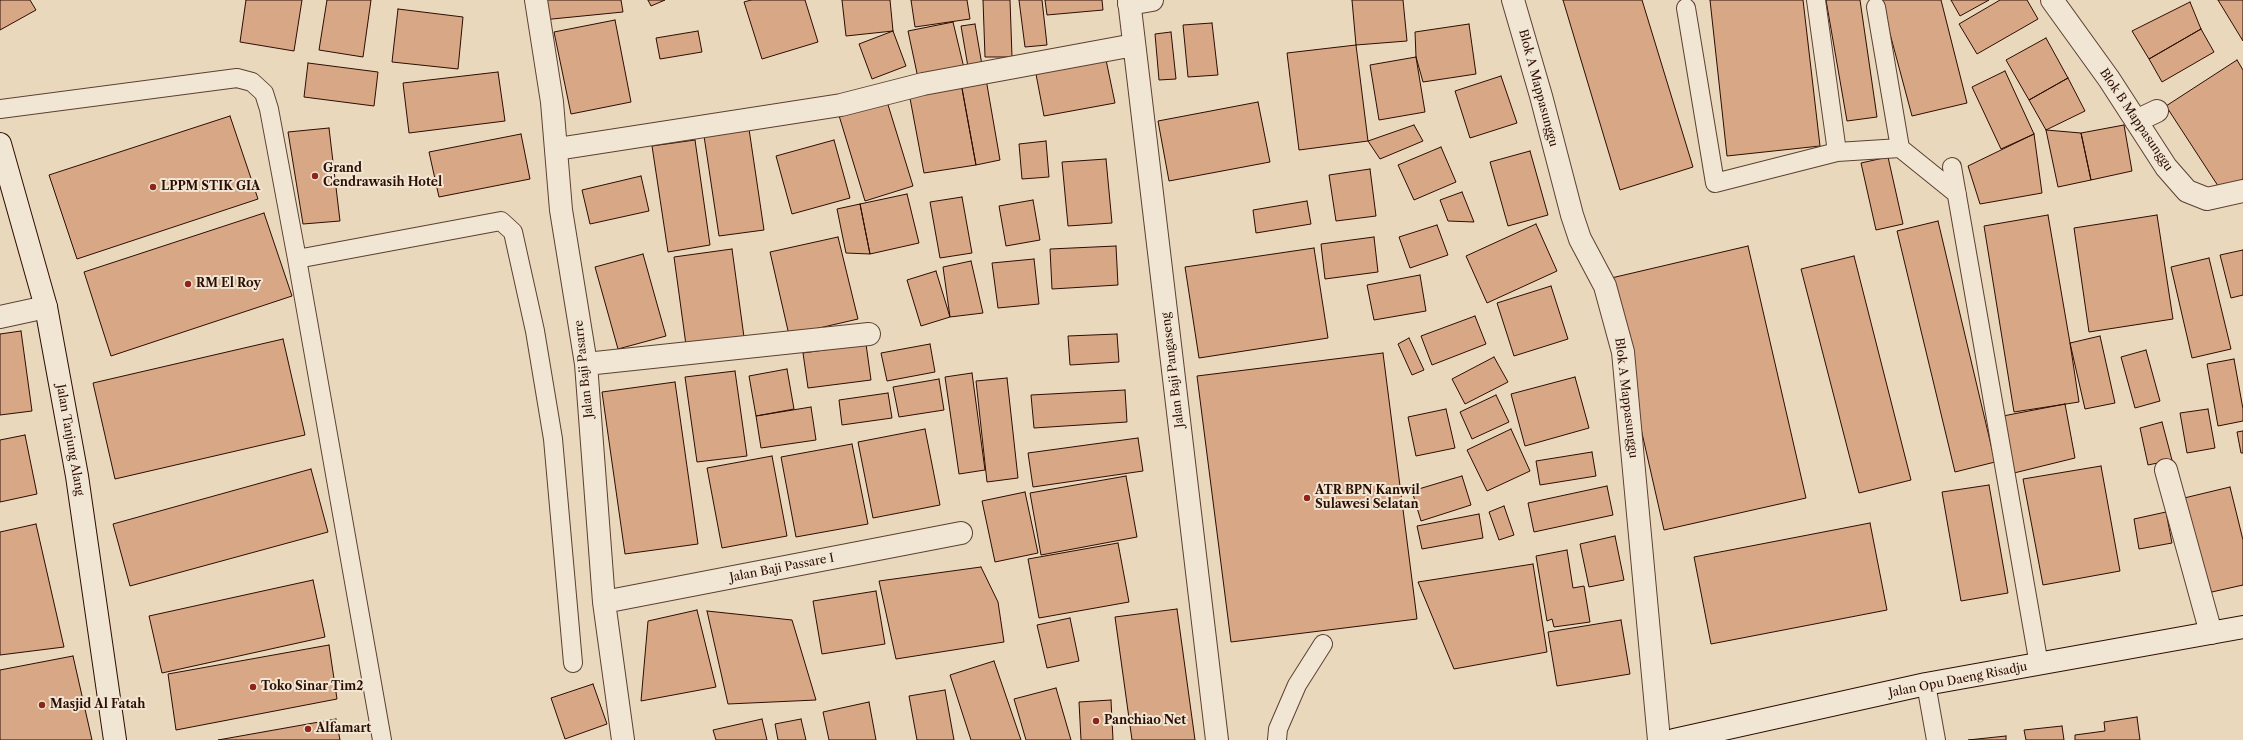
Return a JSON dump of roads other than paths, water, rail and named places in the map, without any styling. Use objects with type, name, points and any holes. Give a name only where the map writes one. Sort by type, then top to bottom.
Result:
[{"type":"street","name":"Jalan Baji Pasarre","points":[[536,0],[557,150],[561,210],[586,364],[604,602],[624,740]]},
{"type":"street","points":[[1129,2],[1152,0]]},
{"type":"street","name":"Blok A Mappasunggu","points":[[1513,0],[1541,96],[1572,215],[1580,239],[1605,286],[1623,352],[1659,740]]},
{"type":"street","name":"Blok B Mappasunggu","points":[[2052,0],[2109,79],[2166,167],[2187,191],[2207,199],[2243,191]]},
{"type":"street","name":"Jalan Baji Pangaseng","points":[[1129,2],[1217,740]]},
{"type":"street","points":[[557,150],[840,105],[923,84],[1134,45]]},
{"type":"street","points":[[2136,121],[2157,111]]},
{"type":"street","name":"Jalan Tanjung Alang","points":[[0,144],[46,307],[77,476],[115,740]]},
{"type":"street","points":[[0,317],[46,307]]},
{"type":"street","points":[[586,364],[870,334]]},
{"type":"street","points":[[2166,470],[2210,633]]},
{"type":"street","name":"Jalan Baji Passare I","points":[[604,602],[961,533]]},
{"type":"street","name":"Jalan Opu Daeng Risadju","points":[[1674,740],[1926,684],[2039,665],[2243,627]]},
{"type":"lane","points":[[1816,0],[1837,152]]},
{"type":"lane","points":[[1876,7],[1900,148],[1957,194]]},
{"type":"lane","points":[[1686,8],[1715,183],[1837,152],[1900,148]]},
{"type":"lane","points":[[0,109],[237,78],[252,82],[264,93],[269,109],[297,259],[382,740]]},
{"type":"lane","points":[[1952,167],[2039,665]]},
{"type":"lane","points":[[297,259],[501,221],[513,232],[535,331],[553,439],[573,663]]},
{"type":"lane","points":[[1277,740],[1278,729],[1297,685],[1323,644]]},
{"type":"lane","points":[[1926,684],[1936,740]]},
{"type":"place","name":"Grand Cendrawasih Hotel","points":[[315,176]]},
{"type":"place","name":"LPPM STIK GIA","points":[[153,187]]},
{"type":"place","name":"RM El Roy","points":[[188,284]]},
{"type":"place","name":"ATR BPN Kanwil Sulawesi Selatan","points":[[1307,498]]},
{"type":"place","name":"Toko Sinar Tim2","points":[[253,687]]},
{"type":"place","name":"Masjid Al Fatah","points":[[42,705]]},
{"type":"place","name":"Panchiao Net","points":[[1096,721]]},
{"type":"place","name":"Alfamart","points":[[308,729]]}]
